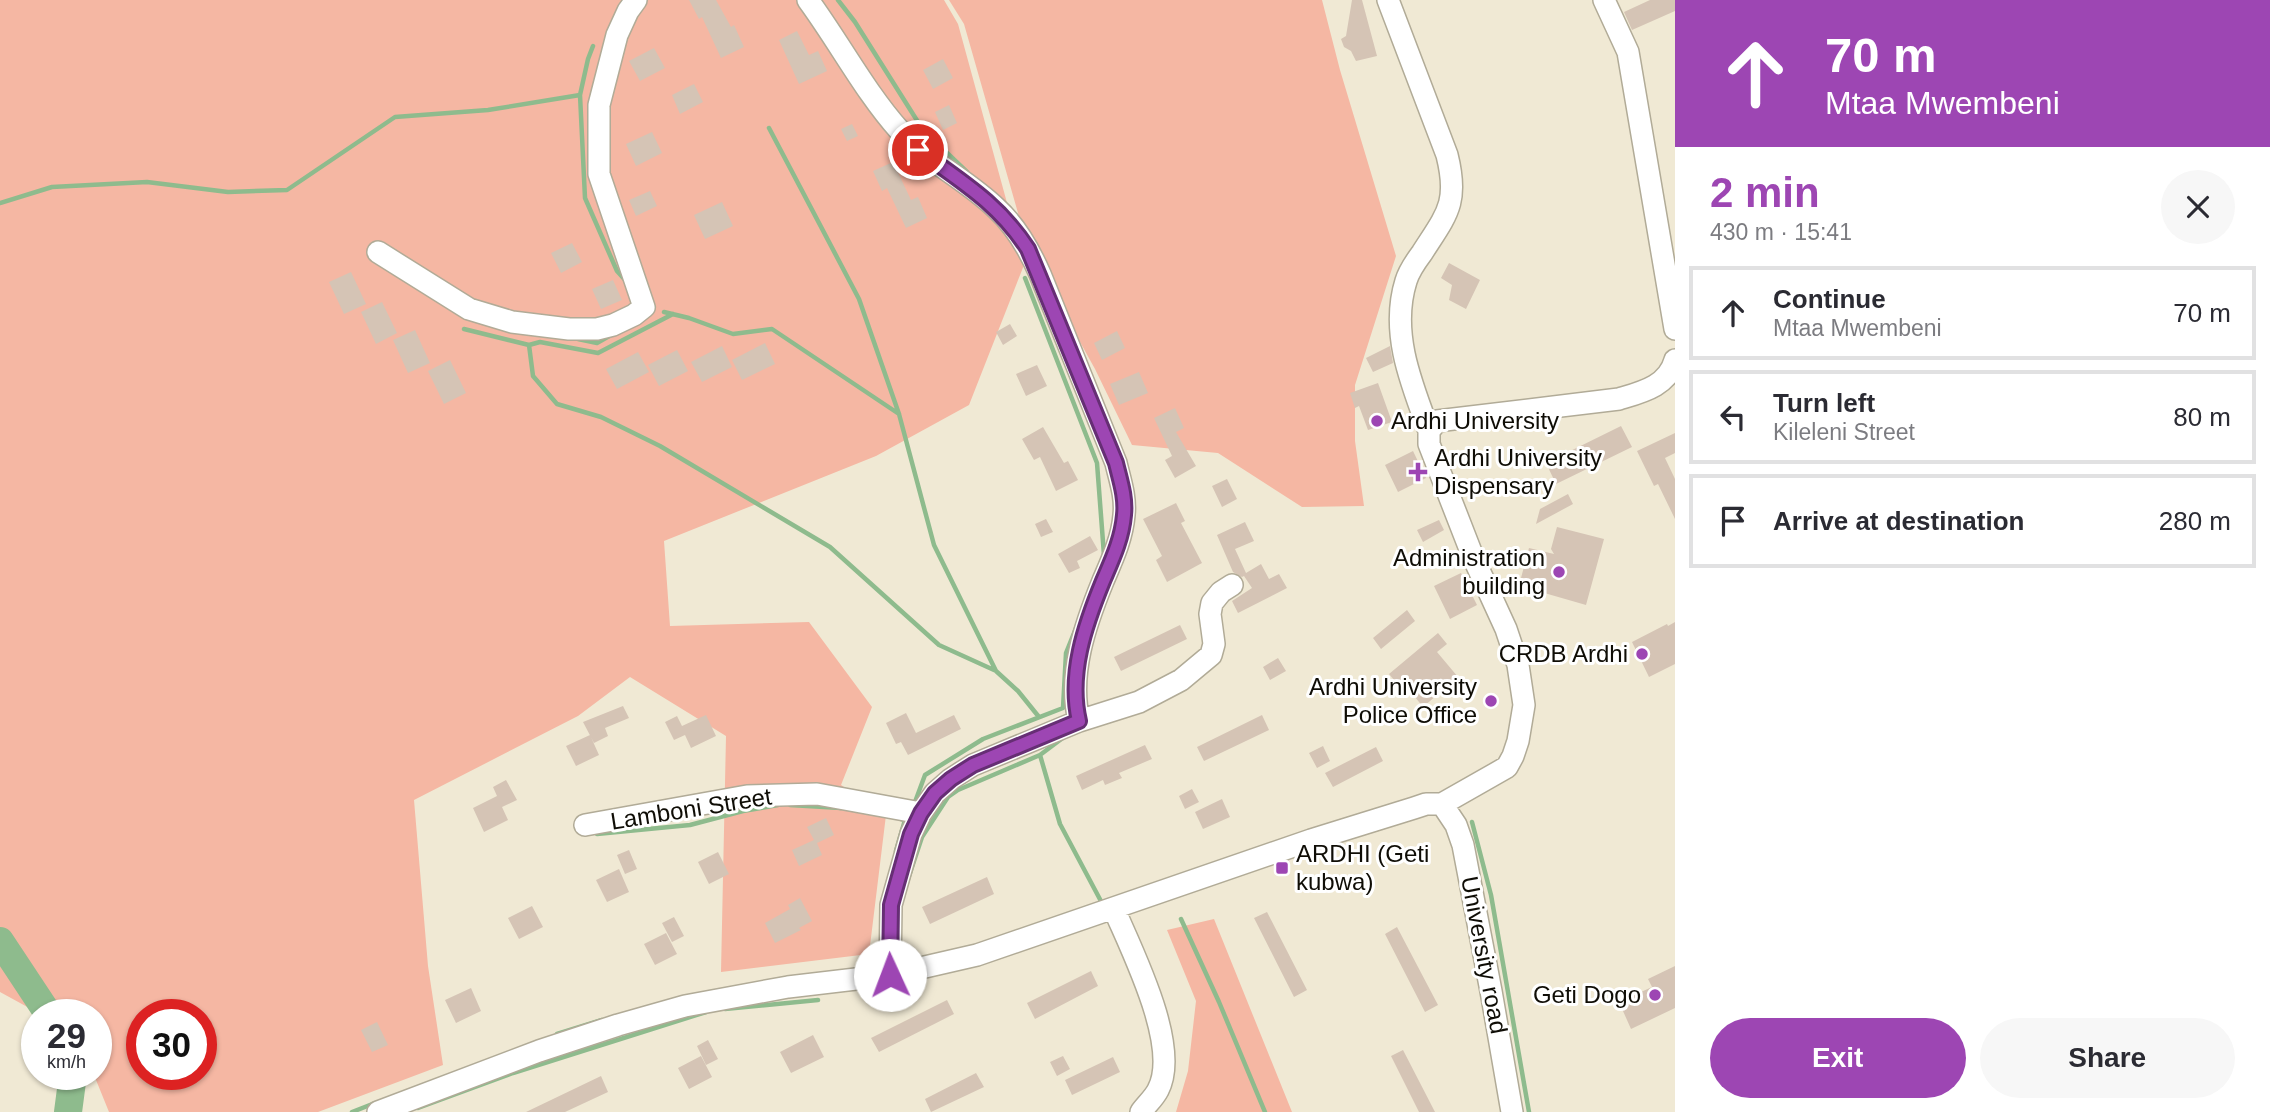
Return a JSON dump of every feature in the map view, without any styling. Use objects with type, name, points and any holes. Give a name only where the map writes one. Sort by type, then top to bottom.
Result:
[{"type":"street","points":[[378,252],[469,309],[512,322],[569,329],[597,329],[613,325],[644,307],[598,174],[598,105],[617,35],[636,0]]},
{"type":"street","points":[[807,0],[898,129],[918,150],[997,208],[1022,239],[1040,274],[1116,463],[1123,491],[1124,516],[1116,551],[1094,607],[1078,662],[1075,699],[1079,721]]},
{"type":"street","points":[[378,1112],[546,1049],[685,1006],[788,987],[890,975],[977,955],[1311,840],[1426,804],[1442,804],[1507,767],[1518,741],[1524,705],[1518,665],[1506,629],[1442,479],[1429,444],[1429,430],[1404,360],[1400,307],[1407,278],[1446,217],[1452,196],[1452,174],[1388,0]]},
{"type":"street","points":[[1604,0],[1628,52],[1675,329]]},
{"type":"street","points":[[1429,430],[1437,421],[1619,399],[1662,382],[1673,370],[1675,360]]},
{"type":"street","points":[[890,975],[891,905],[911,834],[935,793],[973,765],[1079,721],[1139,702],[1181,680],[1211,655],[1214,644],[1210,614],[1212,603],[1221,592],[1232,585]]},
{"type":"street","name":"Lamboni Street","points":[[585,825],[677,807],[759,796],[817,793],[921,813]]},
{"type":"street","name":"University road","points":[[1442,804],[1457,825],[1463,845],[1512,1112]]},
{"type":"street","points":[[1114,909],[1156,1011],[1164,1062],[1159,1089],[1141,1112]]},
{"type":"shaded area","points":[[0,0],[944,0],[958,24],[1024,265],[969,405],[876,456],[664,541],[670,626],[809,622],[872,707],[841,785],[886,815],[869,954],[721,972],[726,736],[630,677],[578,716],[414,800],[428,966],[443,1065],[318,1112],[109,1112],[100,1090],[112,1090],[112,999],[21,999],[21,1004],[0,992]]},
{"type":"shaded area","points":[[949,0],[1322,0],[1340,70],[1396,256],[1355,385],[1355,441],[1364,506],[1302,507],[1218,453],[1132,445],[1095,369],[1028,248],[964,24]]},
{"type":"shaded area","points":[[1214,919],[1292,1112],[1176,1112],[1188,1071],[1196,1001],[1167,930]]},
{"type":"building","points":[[689,0],[716,0],[731,27],[734,25],[744,47],[721,58],[702,17],[699,19]]},
{"type":"building","points":[[1352,0],[1362,0],[1377,56],[1356,61],[1351,51],[1344,47],[1341,39],[1346,36]]},
{"type":"building","points":[[1650,0],[1675,0],[1675,11],[1632,30],[1624,12]]},
{"type":"building","points":[[797,31],[809,55],[818,51],[827,71],[799,84],[779,40]]},
{"type":"building","points":[[654,48],[665,68],[640,81],[629,61]]},
{"type":"building","points":[[943,59],[953,78],[933,89],[923,70]]},
{"type":"building","points":[[694,84],[703,102],[680,114],[672,95]]},
{"type":"building","points":[[949,105],[957,123],[943,130],[935,112]]},
{"type":"building","points":[[852,124],[858,136],[847,141],[841,129]]},
{"type":"building","points":[[652,132],[662,153],[636,166],[626,144]]},
{"type":"building","points":[[893,162],[911,200],[918,197],[927,218],[906,228],[887,188],[882,191],[873,171]]},
{"type":"building","points":[[650,191],[657,206],[636,216],[629,200]]},
{"type":"building","points":[[722,202],[733,226],[705,239],[694,215]]},
{"type":"building","points":[[572,243],[582,262],[561,273],[551,253]]},
{"type":"building","points":[[1449,263],[1480,280],[1466,309],[1449,300],[1452,285],[1441,278]]},
{"type":"building","points":[[351,272],[366,304],[344,314],[329,282]]},
{"type":"building","points":[[613,280],[622,300],[601,309],[592,289]]},
{"type":"building","points":[[382,302],[397,333],[376,344],[361,312]]},
{"type":"building","points":[[1010,324],[1017,336],[1003,345],[996,332]]},
{"type":"building","points":[[415,330],[430,363],[408,373],[393,340]]},
{"type":"building","points":[[1117,331],[1125,348],[1102,360],[1094,343]]},
{"type":"building","points":[[765,343],[775,364],[742,380],[732,360]]},
{"type":"building","points":[[722,346],[732,367],[702,382],[691,362]]},
{"type":"building","points":[[1390,346],[1393,363],[1373,372],[1366,358]]},
{"type":"building","points":[[677,350],[688,371],[659,386],[648,365]]},
{"type":"building","points":[[638,352],[649,372],[617,389],[606,369]]},
{"type":"building","points":[[450,360],[466,393],[444,404],[428,371]]},
{"type":"building","points":[[1037,365],[1047,386],[1026,396],[1016,374]]},
{"type":"building","points":[[1139,372],[1148,393],[1119,405],[1110,384]]},
{"type":"building","points":[[1378,383],[1392,422],[1368,430],[1359,406],[1355,408],[1350,393]]},
{"type":"building","points":[[1175,408],[1184,428],[1176,432],[1196,466],[1175,478],[1165,460],[1172,456],[1154,418]]},
{"type":"building","points":[[1621,426],[1632,447],[1556,484],[1546,463]]},
{"type":"building","points":[[1043,427],[1064,463],[1068,461],[1078,480],[1056,491],[1040,457],[1034,460],[1022,439]]},
{"type":"building","points":[[1675,433],[1675,453],[1665,458],[1675,479],[1675,519],[1658,484],[1654,486],[1637,451]]},
{"type":"building","points":[[1413,451],[1426,478],[1398,492],[1385,465]]},
{"type":"building","points":[[1227,479],[1237,499],[1222,507],[1212,486]]},
{"type":"building","points":[[1568,494],[1573,504],[1536,524],[1540,509]]},
{"type":"building","points":[[1176,503],[1185,521],[1181,523],[1202,563],[1167,582],[1156,560],[1162,556],[1143,519]]},
{"type":"building","points":[[1046,519],[1053,532],[1041,537],[1035,524]]},
{"type":"building","points":[[1439,520],[1444,530],[1423,542],[1417,530]]},
{"type":"building","points":[[1245,522],[1254,541],[1235,549],[1246,573],[1261,564],[1269,579],[1279,574],[1287,588],[1238,613],[1232,601],[1252,588],[1244,576],[1233,572],[1217,535]]},
{"type":"building","name":"Administration building","points":[[1557,527],[1604,539],[1586,605],[1527,588],[1529,580],[1521,578],[1529,548],[1554,554],[1551,549]]},
{"type":"building","points":[[1090,536],[1098,550],[1077,561],[1080,568],[1069,573],[1058,554]]},
{"type":"building","points":[[1461,573],[1477,605],[1450,619],[1434,586]]},
{"type":"building","points":[[1407,610],[1415,621],[1381,649],[1373,638]]},
{"type":"building","points":[[1675,622],[1675,664],[1649,677],[1632,642]]},
{"type":"building","points":[[1180,625],[1187,639],[1121,671],[1114,657]]},
{"type":"building","points":[[1438,633],[1447,644],[1437,652],[1458,677],[1423,707],[1403,682],[1399,686],[1389,674]]},
{"type":"building","points":[[1278,658],[1286,671],[1270,680],[1263,667]]},
{"type":"building","points":[[623,706],[629,718],[605,728],[608,736],[594,743],[583,722]]},
{"type":"building","points":[[906,713],[916,733],[954,715],[961,729],[908,755],[901,742],[896,744],[886,723]]},
{"type":"building","points":[[706,715],[716,736],[691,748],[685,735],[674,740],[665,722],[677,716],[682,726]]},
{"type":"building","points":[[1262,715],[1269,730],[1204,761],[1197,747]]},
{"type":"building","points":[[590,735],[599,755],[576,766],[566,746]]},
{"type":"building","points":[[1145,745],[1152,759],[1119,773],[1122,778],[1105,785],[1103,780],[1082,790],[1076,776]]},
{"type":"building","points":[[1323,746],[1330,761],[1317,768],[1309,753]]},
{"type":"building","points":[[1376,747],[1383,761],[1333,787],[1325,773]]},
{"type":"building","points":[[506,780],[517,800],[502,807],[508,820],[484,832],[473,808],[497,796],[493,787]]},
{"type":"building","points":[[1192,789],[1199,802],[1185,809],[1179,796]]},
{"type":"building","points":[[1222,799],[1230,817],[1203,829],[1195,812]]},
{"type":"building","points":[[826,818],[834,835],[817,843],[822,855],[799,866],[792,850],[814,840],[807,827]]},
{"type":"building","points":[[629,850],[637,869],[625,874],[617,855]]},
{"type":"building","points":[[718,852],[729,874],[709,884],[698,862]]},
{"type":"building","points":[[619,869],[629,892],[607,902],[596,880]]},
{"type":"building","points":[[987,877],[994,894],[930,924],[922,907]]},
{"type":"building","points":[[800,898],[812,921],[799,928],[801,930],[775,943],[765,923],[790,909],[788,905]]},
{"type":"building","points":[[532,906],[543,927],[519,939],[508,918]]},
{"type":"building","points":[[1267,912],[1307,990],[1294,997],[1254,918]]},
{"type":"building","points":[[674,917],[684,936],[672,942],[662,923]]},
{"type":"building","points":[[1397,927],[1438,1005],[1425,1012],[1385,934]]},
{"type":"building","points":[[666,933],[677,954],[655,965],[644,944]]},
{"type":"building","name":"Geti Dogo","points":[[1675,966],[1675,1008],[1631,1029],[1619,1002],[1652,987],[1648,979]]},
{"type":"building","points":[[1091,971],[1098,986],[1035,1019],[1027,1003]]},
{"type":"building","points":[[471,988],[481,1011],[456,1023],[445,1000]]},
{"type":"building","points":[[947,1000],[954,1014],[879,1052],[871,1038]]},
{"type":"building","points":[[377,1022],[388,1045],[372,1052],[361,1030]]},
{"type":"building","points":[[813,1035],[824,1057],[791,1073],[780,1052]]},
{"type":"building","points":[[708,1040],[718,1059],[706,1065],[697,1046]]},
{"type":"building","points":[[1403,1050],[1435,1112],[1419,1112],[1391,1056]]},
{"type":"building","points":[[701,1056],[712,1077],[689,1089],[678,1068]]},
{"type":"building","points":[[1063,1056],[1070,1069],[1057,1076],[1050,1062]]},
{"type":"building","points":[[1113,1057],[1120,1072],[1072,1095],[1065,1080]]},
{"type":"building","points":[[976,1073],[984,1087],[931,1112],[925,1099]]},
{"type":"building","points":[[601,1076],[608,1092],[565,1112],[526,1112]]},
{"type":"waterway","points":[[838,0],[855,22],[923,130],[967,172]]},
{"type":"waterway","points":[[593,46],[580,95],[585,198],[617,271],[626,281]]},
{"type":"waterway","points":[[0,203],[52,187],[147,182],[228,192],[287,190],[395,117],[488,110],[580,95]]},
{"type":"waterway","points":[[769,128],[859,299],[899,414],[934,545],[996,671],[1018,691],[1039,717]]},
{"type":"waterway","points":[[1025,278],[1097,463],[1104,555]]},
{"type":"waterway","points":[[664,312],[733,334],[772,329],[899,414]]},
{"type":"waterway","points":[[464,329],[529,345],[540,342],[598,353],[673,314]]},
{"type":"waterway","points":[[578,339],[597,343],[611,335]]},
{"type":"waterway","points":[[529,345],[533,376],[557,404],[601,417],[660,446],[830,547],[939,645],[994,670]]},
{"type":"waterway","points":[[915,802],[925,775],[983,739],[1063,708],[1066,653],[1076,628]]},
{"type":"waterway","points":[[907,882],[922,837],[948,797],[958,790],[1040,755],[1064,737]]},
{"type":"waterway","points":[[1040,755],[1060,824],[1103,905]]},
{"type":"waterway","points":[[597,834],[690,825],[778,805]]},
{"type":"waterway","points":[[790,805],[841,808]]},
{"type":"waterway","points":[[896,851],[905,820],[901,819]]},
{"type":"waterway","points":[[1472,822],[1491,895],[1529,1112]]},
{"type":"waterway","points":[[1181,919],[1265,1112]]},
{"type":"waterway","points":[[0,941],[38,999]]},
{"type":"waterway","points":[[725,1009],[818,1000]]},
{"type":"waterway","points":[[418,1108],[513,1073],[706,1012]]},
{"type":"waterway","points":[[557,1034],[602,1020]]},
{"type":"waterway","points":[[68,1112],[71,1090]]},
{"type":"waterway","points":[[352,1112],[375,1103]]},
{"type":"place","name":"Ardhi University","points":[[1377,421]]},
{"type":"place","name":"Ardhi University Dispensary","points":[[1418,472]]},
{"type":"place","name":"Administration building","points":[[1559,572]]},
{"type":"place","name":"CRDB Ardhi","points":[[1642,654]]},
{"type":"place","name":"Ardhi University Police Office","points":[[1491,701]]},
{"type":"place","name":"ARDHI (Geti kubwa)","points":[[1282,868]]},
{"type":"place","name":"Geti Dogo","points":[[1655,995]]},
{"type":"route","points":[[890,975],[891,905],[911,834],[935,793],[973,765],[1079,721],[1075,699],[1078,662],[1102,583],[1116,551],[1125,505],[1116,463],[1028,249],[997,208],[918,150]]}]
